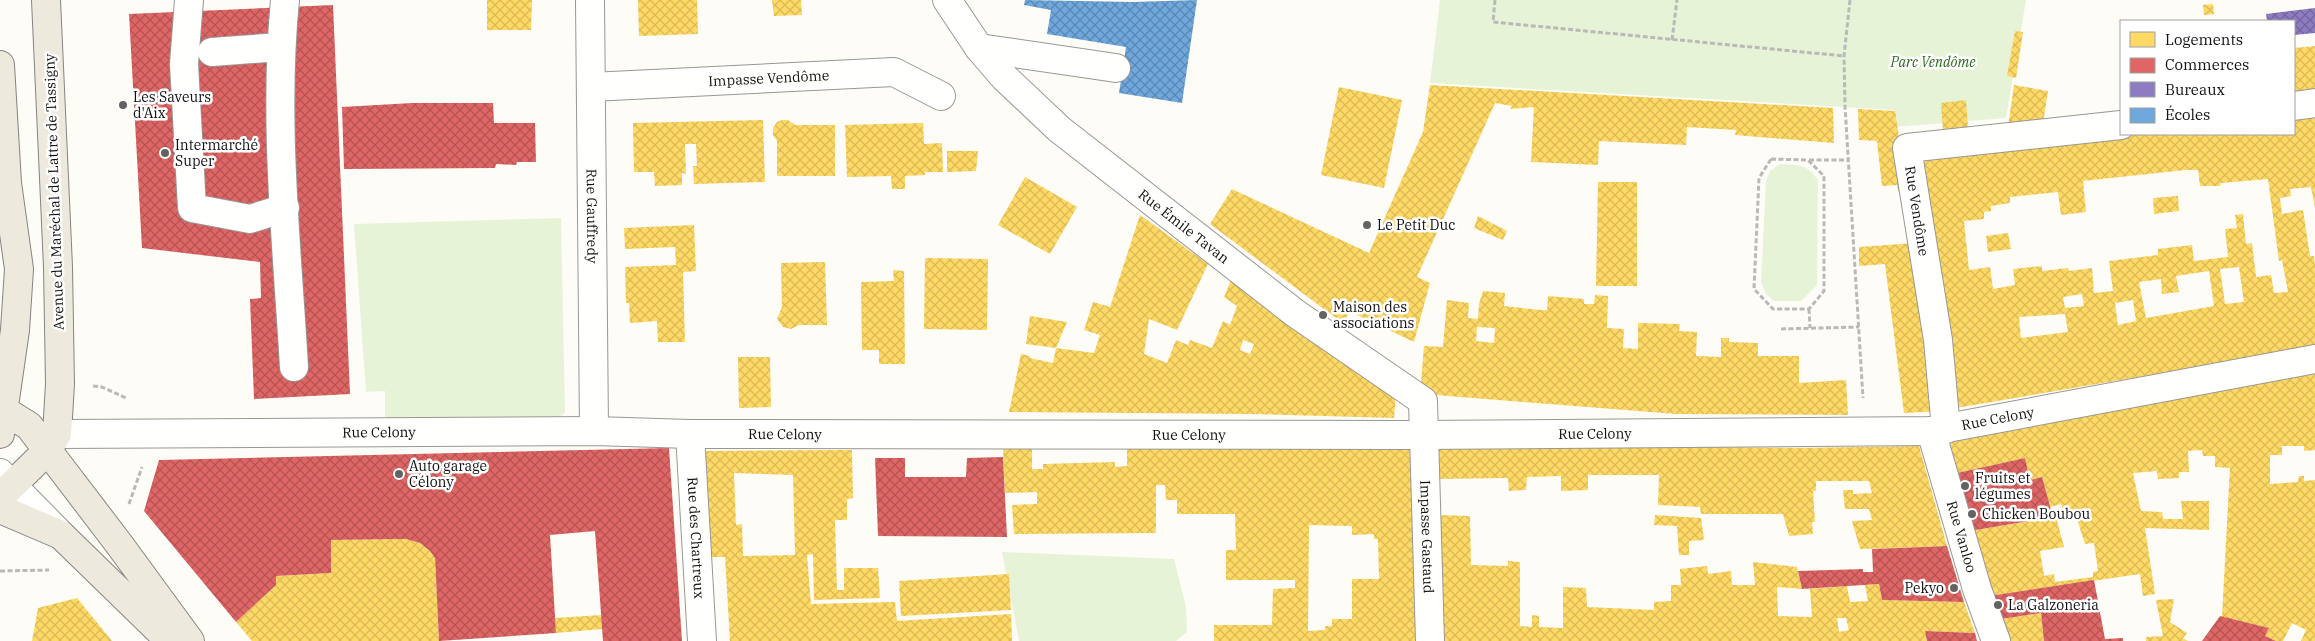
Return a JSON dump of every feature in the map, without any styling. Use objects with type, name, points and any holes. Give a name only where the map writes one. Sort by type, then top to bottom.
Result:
[{"type":"main road","name":"Avenue du Maréchal de Lattre de Tassigny","points":[[46,0],[58,268],[60,384],[53,442]]},
{"type":"main road","points":[[0,65],[7,183],[19,269],[15,330],[2,411],[53,442],[108,529],[190,641]]},
{"type":"main road","points":[[0,221],[7,183]]},
{"type":"main road","points":[[53,442],[3,491],[70,544],[170,641]]},
{"type":"street","points":[[189,0],[184,64],[192,208],[250,220],[285,208]]},
{"type":"street","points":[[285,0],[280,48],[285,208],[294,367]]},
{"type":"street","name":"Rue Gauffredy","points":[[590,0],[594,431]]},
{"type":"street","name":"Rue Émile Tavan","points":[[947,0],[979,48],[1004,77],[1059,129],[1295,313],[1423,401],[1425,434]]},
{"type":"street","points":[[212,52],[280,48]]},
{"type":"street","points":[[979,48],[1116,68]]},
{"type":"street","name":"Impasse Vendôme","points":[[591,87],[894,72],[941,96]]},
{"type":"street","points":[[2295,106],[2315,103]]},
{"type":"street","name":"Rue Vendôme","points":[[1939,430],[1938,340],[1907,148],[2120,125]]},
{"type":"street","name":"Rue Celony","points":[[53,442],[145,434],[594,431],[690,434],[1425,434],[1939,430],[2315,359]]},
{"type":"street","name":"Rue Vanloo","points":[[1939,430],[1977,589],[1996,641]]},
{"type":"street","name":"Rue des Chartreux","points":[[690,434],[702,641]]},
{"type":"street","name":"Impasse Gastaud","points":[[1425,434],[1430,641]]},
{"type":"path","points":[[1495,0],[1493,22],[1844,56]]},
{"type":"path","points":[[1672,40],[1677,0]]},
{"type":"path","points":[[1850,0],[1844,56],[1848,160],[1862,381]]},
{"type":"path","points":[[1809,309],[1772,309],[1754,290],[1759,178],[1771,159],[1848,160]]},
{"type":"path","points":[[1808,160],[1824,176],[1824,290],[1809,309],[1810,328]]},
{"type":"path","points":[[1781,329],[1859,327]]},
{"type":"path","points":[[108,529],[123,514],[134,494],[142,471],[145,434]]},
{"type":"path","points":[[0,571],[41,572],[62,567],[70,544]]},
{"type":"green space","name":"Parc Vendôme","points":[[1440,0],[2026,0],[2006,118],[1894,127],[1894,110],[1430,83]]},
{"type":"green space","points":[[1780,164],[1797,165],[1807,168],[1818,181],[1817,285],[1801,301],[1774,301],[1766,294],[1761,282],[1766,181],[1770,171]]},
{"type":"green space","points":[[561,218],[565,412],[560,417],[385,419],[385,391],[366,392],[354,224]]},
{"type":"green space","points":[[1002,552],[1174,559],[1186,607],[1187,632],[1176,641],[1019,641]]},
{"type":"building: Logements","points":[[487,0],[532,0],[531,30],[487,30]]},
{"type":"building: Logements","points":[[638,0],[697,0],[698,34],[639,36]]},
{"type":"building: Logements","points":[[772,0],[801,0],[802,15],[774,16]]},
{"type":"building: Logements","points":[[2213,4],[2214,14],[2204,15],[2203,5]]},
{"type":"building: Logements","points":[[2015,31],[2023,32],[2016,78],[2007,76]]},
{"type":"building: Logements","points":[[2315,46],[2315,94],[2295,96],[2295,48]]},
{"type":"building: Logements","points":[[1430,85],[1833,108],[1834,143],[1735,135],[1736,130],[1687,127],[1686,145],[1599,141],[1598,165],[1531,162],[1534,107],[1510,109],[1512,106],[1495,103],[1417,277],[1430,283],[1414,342],[1349,311],[1344,324],[1210,224],[1232,189],[1369,253],[1423,132]]},
{"type":"building: Logements","points":[[2014,85],[2048,91],[2043,123],[2008,127]]},
{"type":"building: Logements","points":[[1339,87],[1402,100],[1384,188],[1321,175]]},
{"type":"building: Logements","points":[[1966,100],[1968,127],[1943,130],[1941,103]]},
{"type":"building: Logements","points":[[1858,109],[1895,111],[1907,190],[1898,191],[1897,185],[1882,186],[1877,141],[1859,140]]},
{"type":"building: Logements","points":[[2315,114],[2315,208],[2311,187],[2290,189],[2291,196],[2280,198],[2282,214],[2303,210],[2310,256],[2314,256],[2315,347],[1956,408],[1920,158],[2127,135],[2295,135],[2295,117]],"holes":[[[2198,170],[2200,186],[2220,186],[2221,183],[2268,179],[2279,261],[2282,260],[2288,292],[2274,293],[2271,275],[2256,277],[2252,243],[2246,244],[2243,214],[2235,215],[2237,228],[2225,229],[2228,257],[2194,261],[2192,245],[2158,249],[2158,255],[2109,261],[2113,291],[2094,293],[2092,268],[2069,271],[2068,268],[2042,271],[2042,266],[2013,269],[2015,285],[1993,289],[1990,267],[1969,270],[1964,221],[1984,219],[1984,212],[1991,211],[1991,206],[2010,203],[2010,197],[2058,192],[2061,215],[2086,212],[2083,181]],[[2239,267],[2244,302],[2225,304],[2220,269]],[[2209,271],[2214,306],[2146,318],[2139,282],[2161,279],[2162,294],[2179,292],[2176,276]],[[2082,294],[2084,306],[2065,308],[2063,297]],[[2133,300],[2136,321],[2118,325],[2115,303]],[[2065,314],[2068,332],[2021,338],[2019,317]]]},
{"type":"building: Logements","points":[[763,120],[765,182],[694,184],[693,166],[697,166],[696,144],[685,144],[686,174],[682,173],[682,185],[655,186],[654,172],[634,172],[633,123]]},
{"type":"building: Logements","points":[[788,120],[795,125],[835,125],[835,176],[777,176],[777,141],[773,135],[773,128],[777,122]]},
{"type":"building: Logements","points":[[923,123],[924,144],[942,143],[943,172],[925,172],[925,175],[905,176],[905,189],[892,189],[891,176],[847,177],[845,125]]},
{"type":"building: Logements","points":[[947,151],[978,151],[976,171],[947,172]]},
{"type":"building: Logements","points":[[1025,177],[1077,207],[1050,254],[998,225]]},
{"type":"building: Logements","points":[[1598,182],[1637,182],[1637,286],[1596,286]]},
{"type":"building: Logements","points":[[2178,196],[2179,211],[2154,214],[2153,198]]},
{"type":"building: Logements","points":[[1140,215],[1208,264],[1177,330],[1149,319],[1144,354],[1167,363],[1176,340],[1188,345],[1190,340],[1212,348],[1223,321],[1230,325],[1237,306],[1224,297],[1231,280],[1396,394],[1394,418],[1252,414],[1009,412],[1021,354],[1053,363],[1056,348],[1094,353],[1100,335],[1084,330],[1093,302],[1110,307]],"holes":[[[1243,340],[1254,344],[1250,354],[1240,350]]]},
{"type":"building: Logements","points":[[1478,216],[1507,231],[1503,240],[1474,228]]},
{"type":"building: Logements","points":[[694,225],[696,271],[683,272],[685,342],[658,342],[657,321],[630,323],[629,303],[626,303],[625,267],[676,265],[675,247],[625,249],[624,228]]},
{"type":"building: Logements","points":[[2008,233],[2011,249],[1988,252],[1986,236]]},
{"type":"building: Logements","points":[[1915,243],[1941,411],[1904,413],[1885,264],[1859,266],[1859,247]]},
{"type":"building: Logements","points":[[925,258],[988,259],[987,330],[924,329]]},
{"type":"building: Logements","points":[[825,262],[827,325],[799,325],[791,329],[783,327],[777,319],[782,307],[781,263]]},
{"type":"building: Logements","points":[[893,270],[904,271],[905,364],[879,364],[879,350],[862,350],[861,282],[894,281]]},
{"type":"building: Logements","points":[[1483,291],[1505,293],[1504,306],[1541,310],[1547,310],[1548,296],[1584,299],[1584,304],[1594,304],[1595,295],[1608,296],[1607,328],[1624,329],[1623,348],[1638,349],[1638,323],[1680,324],[1679,331],[1697,332],[1696,356],[1721,357],[1721,338],[1729,338],[1729,342],[1758,343],[1758,356],[1799,356],[1799,383],[1846,380],[1848,415],[1676,414],[1436,395],[1421,383],[1424,346],[1443,347],[1447,300],[1469,303],[1468,318],[1478,319],[1479,304]],"holes":[[[1477,327],[1495,328],[1494,343],[1476,341]]]},
{"type":"building: Logements","points":[[1030,316],[1067,322],[1056,348],[1026,344]]},
{"type":"building: Logements","points":[[738,357],[770,357],[771,407],[739,408]]},
{"type":"building: Logements","points":[[2315,372],[2315,450],[2304,451],[2304,446],[2282,446],[2282,455],[2270,455],[2270,484],[2298,482],[2299,476],[2304,476],[2304,481],[2315,480],[2315,641],[2301,641],[2306,630],[2292,623],[2283,641],[2276,641],[2265,636],[2269,628],[2222,617],[2230,468],[2215,467],[2215,456],[2203,456],[2202,450],[2188,451],[2189,472],[2179,472],[2179,478],[2158,479],[2157,471],[2133,473],[2141,511],[2162,512],[2163,519],[2183,519],[2181,501],[2209,501],[2209,530],[2145,528],[2155,594],[2143,596],[2140,574],[1989,596],[1970,531],[2056,517],[2064,547],[2040,551],[2044,576],[2054,574],[2055,582],[2093,577],[2093,572],[2098,571],[2094,543],[2085,544],[2075,513],[2064,515],[2061,504],[2050,507],[2042,477],[2030,480],[2025,458],[1957,473],[1948,440]]},
{"type":"building: Logements","points":[[1438,444],[1799,448],[1919,446],[1947,546],[1860,549],[1852,521],[1872,520],[1869,509],[1845,509],[1843,490],[1853,490],[1853,494],[1872,493],[1869,481],[1816,481],[1816,491],[1813,491],[1815,522],[1812,522],[1813,534],[1789,536],[1783,514],[1701,514],[1700,507],[1658,505],[1659,475],[1588,475],[1588,490],[1561,491],[1561,476],[1527,477],[1526,490],[1509,491],[1508,478],[1439,479]]},
{"type":"building: Logements","points":[[1395,445],[1410,450],[1415,457],[1415,641],[1214,641],[1214,625],[1272,625],[1273,589],[1295,588],[1295,580],[1226,580],[1226,550],[1236,550],[1235,514],[1177,514],[1177,500],[1166,500],[1165,485],[1156,485],[1156,533],[1014,534],[1012,505],[1037,504],[1037,492],[1005,493],[1003,448],[1032,448],[1032,469],[1043,469],[1043,464],[1115,462],[1115,467],[1127,466],[1127,448]],"holes":[[[1309,525],[1352,526],[1352,535],[1374,534],[1374,539],[1378,539],[1379,579],[1352,579],[1352,619],[1332,619],[1332,626],[1325,626],[1325,630],[1308,631]]]},
{"type":"building: Logements","points":[[852,450],[853,498],[847,499],[847,520],[835,520],[837,590],[844,590],[844,568],[878,568],[880,598],[814,600],[813,554],[807,555],[811,604],[895,602],[897,621],[1011,614],[1012,641],[730,641],[725,557],[711,557],[705,451]],"holes":[[[734,473],[793,475],[795,555],[743,556],[742,524],[736,525]]]},
{"type":"building: Logements","points":[[1439,515],[1470,516],[1471,565],[1508,566],[1508,561],[1520,562],[1520,626],[1532,627],[1532,615],[1539,616],[1539,627],[1563,628],[1563,587],[1586,588],[1587,607],[1654,610],[1654,602],[1671,601],[1671,585],[1681,585],[1680,569],[1707,566],[1708,574],[1731,571],[1732,585],[1755,585],[1753,562],[1797,567],[1802,589],[1777,587],[1778,616],[1812,617],[1810,589],[1847,586],[1850,602],[1868,601],[1865,585],[1879,584],[1882,600],[1964,602],[1975,633],[1925,631],[1927,641],[1444,641],[1438,635]],"holes":[[[1837,618],[1846,618],[1849,630],[1839,632]]]},
{"type":"building: Logements","points":[[1655,515],[1701,518],[1704,540],[1689,541],[1689,555],[1679,555],[1677,526],[1654,525]]},
{"type":"building: Logements","points":[[406,539],[420,543],[435,558],[439,641],[252,641],[236,622],[276,585],[276,576],[331,573],[331,540]]},
{"type":"building: Logements","points":[[1009,574],[1011,610],[901,616],[899,581]]},
{"type":"building: Logements","points":[[77,598],[112,641],[32,641],[38,608]]},
{"type":"building: Logements","points":[[2174,599],[2170,622],[2187,633],[2183,638],[2188,641],[2146,641],[2146,637],[2163,636],[2156,600]]},
{"type":"building: Logements","points":[[2041,613],[2044,641],[2004,641],[1995,620]]},
{"type":"building: Logements","points":[[602,615],[602,629],[556,633],[555,618]]},
{"type":"building: Commerces","points":[[333,5],[350,394],[254,399],[250,299],[261,298],[260,262],[142,248],[129,14]]},
{"type":"building: Commerces","points":[[412,103],[493,103],[494,123],[535,123],[536,162],[517,162],[516,165],[496,164],[495,168],[344,169],[342,107]]},
{"type":"building: Commerces","points":[[669,448],[682,641],[603,641],[595,531],[550,535],[556,633],[439,641],[435,558],[420,543],[406,539],[331,540],[331,573],[276,576],[276,585],[236,622],[144,511],[159,460]]},
{"type":"building: Commerces","points":[[1003,457],[1007,537],[878,536],[875,458],[905,458],[905,477],[966,477],[967,458]]},
{"type":"building: Commerces","points":[[2025,458],[2030,480],[2042,477],[2053,517],[1970,531],[1957,473]]},
{"type":"building: Commerces","points":[[1947,546],[1964,602],[1882,600],[1879,584],[1802,589],[1798,571],[1863,569],[1863,572],[1873,572],[1872,549]]},
{"type":"building: Commerces","points":[[2094,580],[2105,639],[2123,638],[2123,641],[2044,641],[2041,613],[1995,620],[1989,596]]},
{"type":"building: Commerces","points":[[2220,616],[2269,628],[2265,636],[2276,641],[2202,641]]},
{"type":"building: Commerces","points":[[1925,631],[1975,633],[1977,641],[1927,641]]},
{"type":"building: Bureaux","points":[[2315,8],[2315,33],[2295,35],[2295,20],[2267,20],[2266,14]]},
{"type":"building: Écoles","points":[[1025,0],[1133,2],[1197,0],[1182,103],[1119,93],[1126,47],[1047,34],[1051,10],[1024,5]]},
{"type":"place","name":"Les Saveurs d'Aix","points":[[123,105]]},
{"type":"place","name":"Intermarché Super","points":[[165,153]]},
{"type":"place","name":"Le Petit Duc","points":[[1367,225]]},
{"type":"place","name":"Maison des associations","points":[[1323,315]]},
{"type":"place","name":"Auto garage Célony","points":[[399,474]]},
{"type":"place","name":"Fruits et légumes","points":[[1965,486]]},
{"type":"place","name":"Chicken Boubou","points":[[1972,514]]},
{"type":"place","name":"Pekyo","points":[[1954,588]]},
{"type":"place","name":"La Galzoneria","points":[[1998,605]]}]
